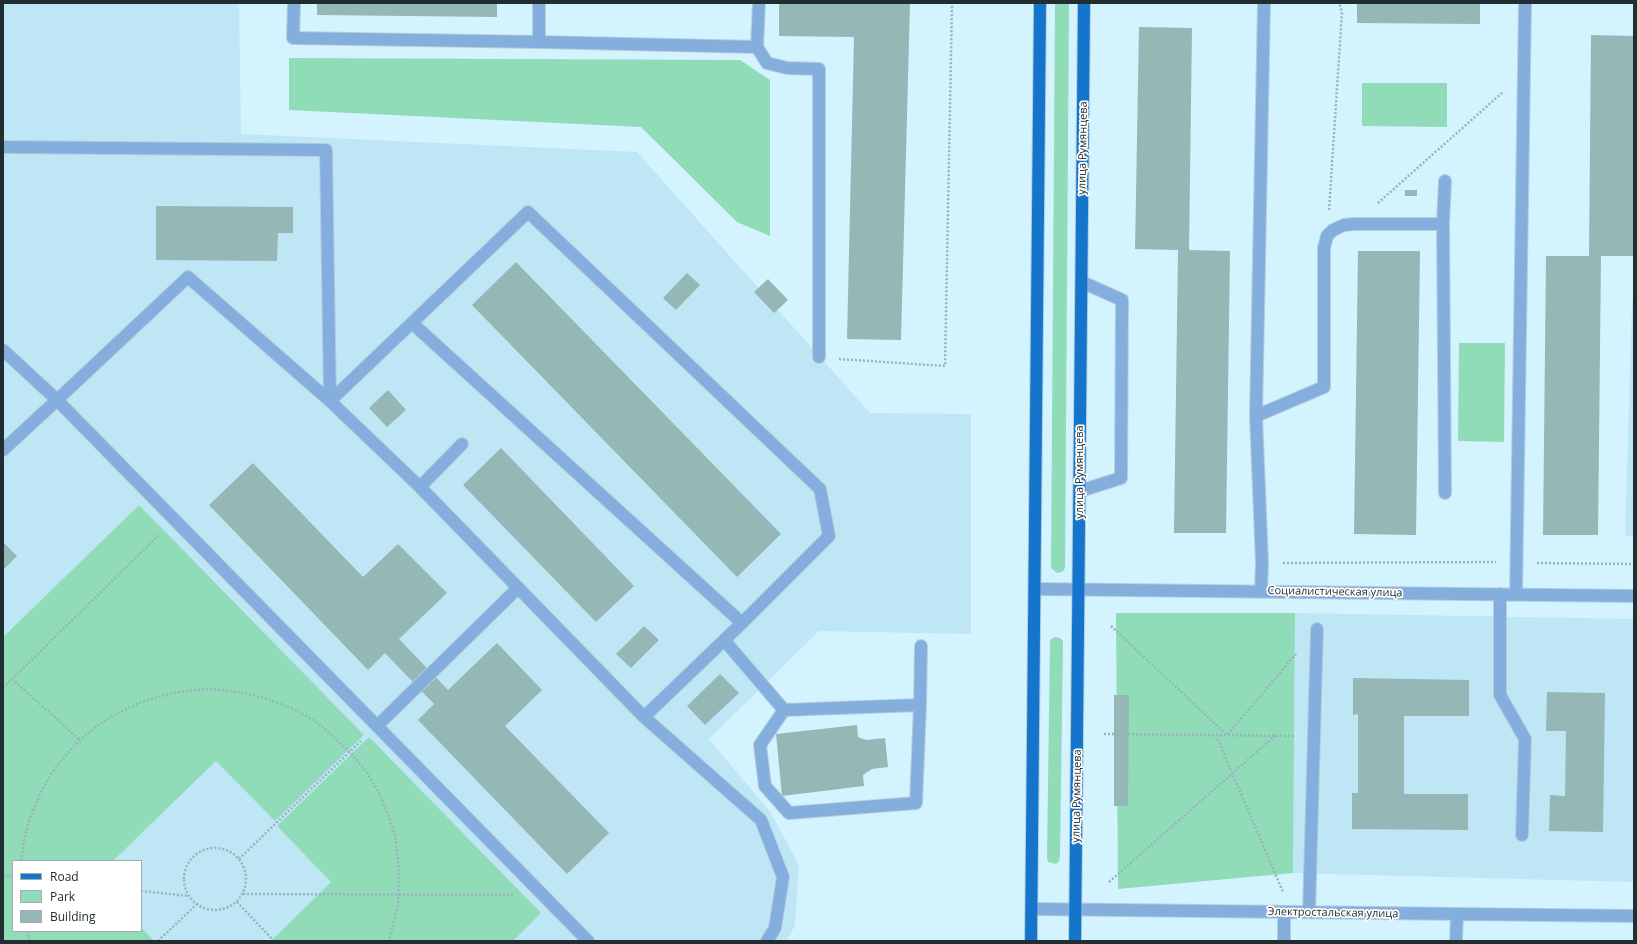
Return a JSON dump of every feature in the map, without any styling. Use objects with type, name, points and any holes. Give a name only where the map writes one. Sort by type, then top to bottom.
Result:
[{"type":"main road","points":[[1031,941],[1040,3]]},
{"type":"main road","name":"улица Румянцева","points":[[1075,941],[1084,3]]},
{"type":"street","points":[[294,3],[293,38],[757,47]]},
{"type":"street","points":[[539,3],[539,42]]},
{"type":"street","points":[[758,3],[757,47],[767,63],[787,68],[819,69],[818,357]]},
{"type":"street","points":[[1261,591],[1262,563],[1256,416],[1264,3]]},
{"type":"street","points":[[1516,594],[1525,3]]},
{"type":"street","points":[[3,147],[326,150],[330,401]]},
{"type":"street","points":[[1445,181],[1443,224],[1445,493]]},
{"type":"street","points":[[330,401],[528,212],[820,489],[829,536],[644,718]]},
{"type":"street","points":[[1256,416],[1324,387],[1324,248],[1327,236],[1333,230],[1344,225],[1443,224]]},
{"type":"street","points":[[3,450],[188,277],[330,401],[420,487],[644,718],[761,820],[783,877],[775,928],[767,941]]},
{"type":"street","points":[[1080,491],[1121,478],[1122,300],[1082,282]]},
{"type":"street","points":[[412,323],[742,623]]},
{"type":"street","points":[[3,350],[57,400],[543,895],[580,938]]},
{"type":"street","points":[[420,487],[462,444]]},
{"type":"street","points":[[377,726],[518,588]]},
{"type":"street","name":"Социалистическая улица","points":[[1035,589],[1634,596]]},
{"type":"street","points":[[1500,594],[1500,696],[1525,739],[1522,835]]},
{"type":"street","points":[[1309,912],[1317,629]]},
{"type":"street","points":[[724,640],[784,710]]},
{"type":"street","points":[[784,710],[760,745],[765,786],[789,813],[916,803],[922,646]]},
{"type":"street","points":[[784,710],[920,705]]},
{"type":"street","name":"Электростальская улица","points":[[1032,909],[1634,916]]},
{"type":"street","points":[[1284,941],[1288,912]]},
{"type":"street","points":[[1456,941],[1457,914]]},
{"type":"path","points":[[818,357],[945,366],[952,3]]},
{"type":"path","points":[[1333,230],[1329,215],[1342,12],[1339,3]]},
{"type":"path","points":[[1354,224],[1524,73]]},
{"type":"path","points":[[3,688],[174,520]]},
{"type":"path","points":[[1262,563],[1517,562],[1634,564]]},
{"type":"path","points":[[1111,626],[1227,735]]},
{"type":"path","points":[[1227,735],[1317,629]]},
{"type":"path","points":[[12,679],[80,740]]},
{"type":"path","points":[[21,860],[24,840],[30,818],[39,796],[64,757],[80,740],[98,726],[118,713],[139,703],[184,691],[208,689],[254,695],[284,705],[318,723],[350,752],[367,773],[379,793],[395,836],[398,860],[398,894],[393,929],[389,941]]},
{"type":"path","points":[[239,859],[377,726]]},
{"type":"path","points":[[1104,734],[1314,736]]},
{"type":"path","points":[[1216,735],[1288,912]]},
{"type":"path","points":[[1109,882],[1276,735]]},
{"type":"path","points":[[217,848],[227,850],[239,859],[246,872],[246,883],[243,894],[237,902],[228,908],[217,910],[206,909],[197,904],[189,896],[185,887],[184,878],[186,868],[198,853],[207,849],[217,848]]},
{"type":"path","points":[[142,891],[189,896]]},
{"type":"path","points":[[243,894],[543,895]]},
{"type":"path","points":[[237,902],[274,941]]},
{"type":"path","points":[[158,941],[197,904]]},
{"type":"shaded area","points":[[3,3],[239,3],[241,134],[637,152],[870,413],[971,414],[971,634],[819,631],[709,739],[771,813],[799,865],[795,925],[787,941],[513,941],[541,913],[331,882],[271,941],[154,941],[142,928],[142,860],[114,860],[216,761],[139,505],[3,637]]},
{"type":"shaded area","points":[[1632,301],[1634,301],[1634,536],[1625,536]]},
{"type":"shaded area","points":[[1295,613],[1634,619],[1634,882],[1293,873]]},
{"type":"green space","points":[[1055,3],[1069,3],[1065,568],[1062,572],[1057,573],[1051,568]]},
{"type":"green space","points":[[289,58],[740,60],[770,80],[770,236],[737,222],[641,127],[289,110]]},
{"type":"green space","points":[[1362,83],[1447,83],[1447,127],[1362,126]]},
{"type":"green space","points":[[1459,343],[1505,343],[1504,442],[1458,441]]},
{"type":"green space","points":[[139,505],[364,735],[275,821],[216,761],[114,860],[12,860],[12,932],[142,932],[142,928],[154,941],[3,941],[3,637]]},
{"type":"green space","points":[[1116,613],[1295,613],[1293,873],[1118,889]]},
{"type":"green space","points":[[1056,637],[1063,641],[1060,857],[1056,864],[1048,862],[1047,857],[1050,641],[1052,638]]},
{"type":"green space","points":[[369,737],[541,913],[513,941],[271,941],[331,882],[277,826]]},
{"type":"building","points":[[317,3],[497,3],[497,17],[317,15]]},
{"type":"building","points":[[779,3],[910,3],[901,340],[847,339],[854,37],[779,36]]},
{"type":"building","points":[[1357,3],[1480,3],[1480,24],[1357,23]]},
{"type":"building","points":[[1139,27],[1192,28],[1189,250],[1230,251],[1226,533],[1174,533],[1178,250],[1135,249]]},
{"type":"building","points":[[1591,35],[1634,36],[1634,256],[1601,256],[1598,535],[1543,535],[1546,256],[1589,256]]},
{"type":"building","points":[[1405,190],[1417,190],[1417,196],[1405,196]]},
{"type":"building","points":[[156,206],[293,207],[293,233],[278,233],[277,261],[156,260]]},
{"type":"building","points":[[1358,251],[1420,251],[1416,535],[1354,534]]},
{"type":"building","points":[[516,262],[781,534],[737,577],[472,305]]},
{"type":"building","points":[[687,273],[700,285],[676,310],[663,298]]},
{"type":"building","points":[[768,279],[788,300],[774,313],[754,292]]},
{"type":"building","points":[[388,390],[406,410],[387,427],[369,408]]},
{"type":"building","points":[[501,448],[634,586],[596,622],[463,485]]},
{"type":"building","points":[[253,463],[363,577],[398,544],[447,593],[399,639],[448,690],[497,643],[542,690],[505,726],[609,833],[567,874],[418,720],[434,704],[385,653],[368,670],[209,505]]},
{"type":"building","points":[[3,542],[17,556],[3,570]]},
{"type":"building","points":[[644,626],[659,640],[631,668],[616,654]]},
{"type":"building","points":[[720,674],[739,693],[705,725],[687,706]]},
{"type":"building","points":[[1353,678],[1469,680],[1469,716],[1404,716],[1404,794],[1468,794],[1468,830],[1352,829],[1352,793],[1358,793],[1358,714],[1353,715]]},
{"type":"building","points":[[1547,692],[1605,693],[1603,832],[1549,831],[1550,795],[1565,796],[1566,731],[1546,731]]},
{"type":"building","points":[[1114,695],[1129,695],[1128,806],[1114,806]]},
{"type":"building","points":[[857,725],[858,737],[866,740],[885,738],[888,767],[872,769],[863,775],[864,786],[782,796],[776,734]]}]
